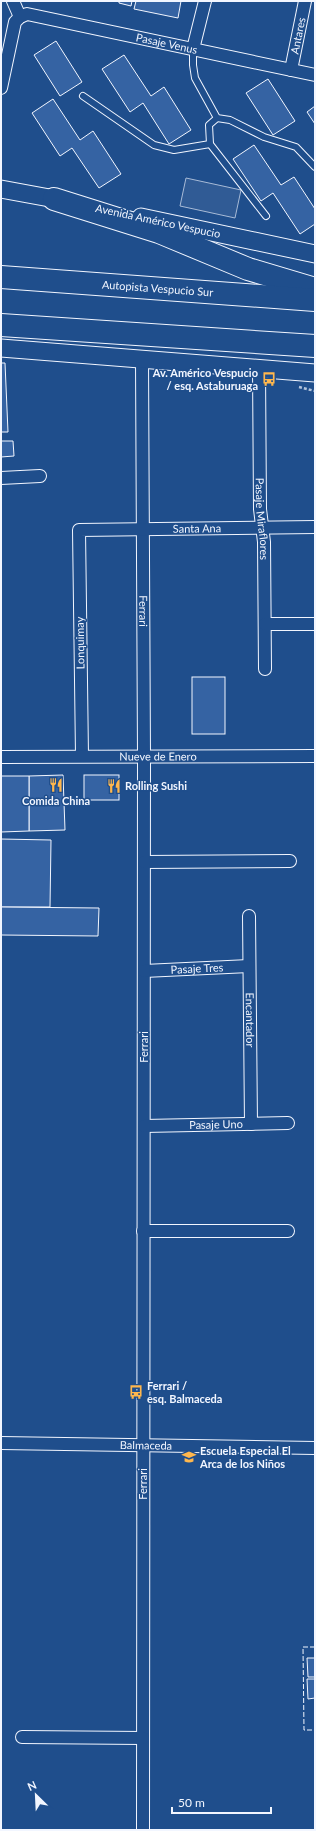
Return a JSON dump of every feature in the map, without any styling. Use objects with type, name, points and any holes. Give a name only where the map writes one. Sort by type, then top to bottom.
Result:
[{"type":"highway","points":[[54,199],[159,232],[258,273],[315,288]]},
{"type":"highway","name":"Autopista Vespucio Sur","points":[[1,277],[315,300]]},
{"type":"highway","points":[[1,325],[315,346]]},
{"type":"main road","name":"Avenida Américo Vespucio","points":[[1,188],[315,254]]},
{"type":"main road","points":[[1,348],[315,373]]},
{"type":"street","points":[[1,88],[14,25],[20,17],[13,1]]},
{"type":"street","points":[[193,49],[205,1]]},
{"type":"street","name":"Antares","points":[[291,70],[305,1]]},
{"type":"street","name":"Pasaje Venus","points":[[20,17],[31,15],[315,74]]},
{"type":"street","name":"Ferrari","points":[[142,360],[144,528],[143,1830]]},
{"type":"street","name":"Pasaje Miraflores","points":[[259,369],[260,509],[264,542],[265,669]]},
{"type":"street","points":[[1,478],[40,476]]},
{"type":"street","name":"Santa Ana","points":[[79,530],[315,527]]},
{"type":"street","name":"Lonquimay","points":[[79,530],[82,756]]},
{"type":"street","points":[[264,624],[315,624]]},
{"type":"street","name":"Nueve de Enero","points":[[1,757],[315,756]]},
{"type":"street","points":[[144,862],[290,861]]},
{"type":"street","name":"Encantador","points":[[249,916],[251,1124]]},
{"type":"street","name":"Pasaje Tres","points":[[144,971],[249,966]]},
{"type":"street","name":"Pasaje Uno","points":[[144,1126],[288,1123]]},
{"type":"street","points":[[143,1231],[288,1232]]},
{"type":"street","name":"Balmaceda","points":[[1,1443],[315,1448]]},
{"type":"street","points":[[22,1737],[143,1738]]},
{"type":"lane","points":[[193,49],[195,78],[217,118]]},
{"type":"lane","points":[[83,96],[154,145],[174,150],[210,144]]},
{"type":"lane","points":[[266,216],[210,144],[209,125],[217,118],[230,120],[264,137],[296,147],[315,167]]},
{"type":"shaded area","points":[[186,178],[241,190],[235,218],[180,206]]},
{"type":"building","points":[[119,1],[132,1],[131,6],[119,3]]},
{"type":"building","points":[[136,1],[181,1],[178,18],[134,9]]},
{"type":"building","points":[[56,41],[82,82],[60,96],[34,55]]},
{"type":"building","points":[[124,55],[151,96],[164,87],[191,130],[169,144],[143,103],[130,112],[102,69]]},
{"type":"building","points":[[268,79],[295,121],[273,135],[246,93]]},
{"type":"building","points":[[53,99],[80,140],[93,131],[121,174],[99,188],[72,148],[60,156],[32,113]]},
{"type":"building","points":[[315,106],[315,124],[307,112]]},
{"type":"building","points":[[254,145],[281,185],[294,177],[315,209],[315,224],[300,234],[273,193],[261,201],[233,159]]},
{"type":"building","points":[[1,363],[5,363],[8,432],[1,432]]},
{"type":"building","points":[[1,441],[13,441],[14,456],[1,457]]},
{"type":"building","points":[[192,677],[225,677],[225,734],[192,734]]},
{"type":"building","points":[[63,775],[65,830],[29,831],[29,776]]},
{"type":"building","points":[[84,775],[119,775],[119,800],[84,800]]},
{"type":"building","points":[[1,776],[29,776],[29,831],[1,832]]},
{"type":"building","points":[[1,839],[51,840],[50,907],[1,907]]},
{"type":"building","points":[[1,907],[99,908],[98,936],[1,935]]},
{"type":"building","points":[[307,1658],[315,1658],[315,1677],[308,1677]]},
{"type":"building","points":[[307,1679],[315,1679],[315,1698],[308,1699]]},
{"type":"fence","points":[[315,1647],[303,1647],[304,1730],[315,1730]]},
{"type":"place","name":"Av. Américo Vespucio / esq. Astaburuaga","points":[[269,379]]},
{"type":"place","name":"Comida China","points":[[56,785]]},
{"type":"place","name":"Rolling Sushi","points":[[114,786]]},
{"type":"place","name":"Ferrari / esq. Balmaceda","points":[[136,1392]]},
{"type":"place","name":"Escuela Especial El Arca de los Niños","points":[[189,1457]]}]
